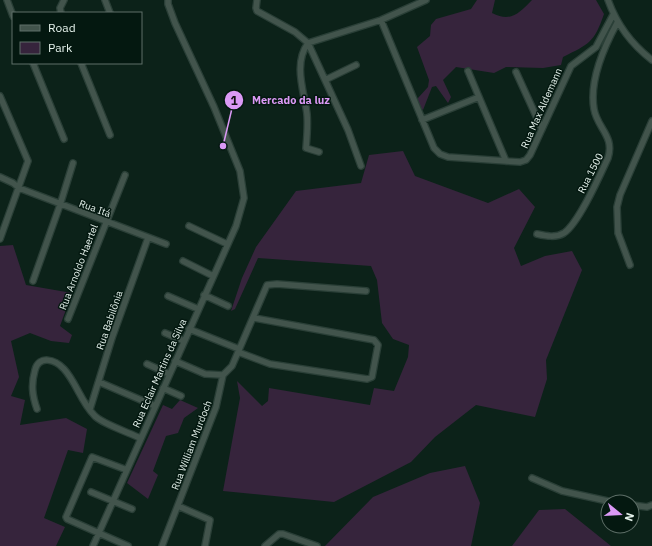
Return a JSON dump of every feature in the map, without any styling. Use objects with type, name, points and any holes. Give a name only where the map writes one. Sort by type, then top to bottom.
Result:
[{"type":"street","points":[[7,0],[12,13]]},
{"type":"street","points":[[61,12],[60,8],[64,0]]},
{"type":"street","points":[[104,0],[110,12]]},
{"type":"street","name":"Rua Eclair Martins da Silva","points":[[93,546],[243,208],[244,190],[240,171],[214,107],[178,30],[168,4],[168,0]]},
{"type":"street","points":[[257,0],[257,11],[295,32],[308,43],[348,130],[361,166]]},
{"type":"street","points":[[319,152],[306,148],[307,114],[300,79],[302,53],[308,43],[381,20],[426,0]]},
{"type":"street","points":[[608,0],[613,15],[629,39],[652,60]]},
{"type":"street","name":"Rua Max Aldemann","points":[[381,20],[434,148],[440,154],[448,157],[506,161],[526,160],[571,66],[596,47],[613,15]]},
{"type":"street","name":"Rua 1500","points":[[537,234],[551,236],[564,233],[575,221],[608,158],[611,149],[610,142],[595,114],[594,104],[598,65],[609,38],[618,23]]},
{"type":"street","points":[[33,64],[64,139]]},
{"type":"street","points":[[81,64],[110,135]]},
{"type":"street","points":[[325,80],[356,65]]},
{"type":"street","points":[[468,71],[506,161]]},
{"type":"street","points":[[516,72],[542,129]]},
{"type":"street","points":[[0,96],[28,161],[19,188],[2,228],[0,239]]},
{"type":"street","points":[[422,120],[479,98]]},
{"type":"street","points":[[630,265],[618,234],[617,207],[620,195],[652,121]]},
{"type":"street","points":[[32,281],[73,163]]},
{"type":"street","name":"Rua Arnoldo Haertel","points":[[68,319],[125,174]]},
{"type":"street","name":"Rua Itá","points":[[0,177],[14,183],[19,188],[166,244]]},
{"type":"street","points":[[189,226],[227,244]]},
{"type":"street","name":"Rua Babilônia","points":[[90,409],[112,338],[148,238]]},
{"type":"street","points":[[183,261],[213,276]]},
{"type":"street","points":[[174,361],[205,374],[223,375],[232,366],[267,285],[277,284],[366,291]]},
{"type":"street","points":[[204,295],[228,306]]},
{"type":"street","points":[[168,296],[198,309]]},
{"type":"street","points":[[189,329],[270,364],[367,379],[372,376],[378,345],[374,340],[254,318]]},
{"type":"street","points":[[165,333],[184,341]]},
{"type":"street","points":[[37,408],[31,393],[35,369],[39,362],[49,360],[65,369],[98,419],[140,438]]},
{"type":"street","points":[[147,364],[169,374]]},
{"type":"street","name":"Rua William Murdoch","points":[[162,546],[216,407],[223,375]]},
{"type":"street","points":[[99,382],[155,406]]},
{"type":"street","points":[[163,388],[181,396]]},
{"type":"street","points":[[126,470],[92,457],[66,514],[67,519],[128,546]]},
{"type":"street","points":[[532,478],[562,491],[600,499]]},
{"type":"street","points":[[91,492],[132,509]]},
{"type":"street","points":[[640,506],[647,507],[652,505]]},
{"type":"street","points":[[178,506],[210,520],[205,546]]},
{"type":"street","points":[[265,546],[279,534],[283,534],[317,546]]},
{"type":"green space","points":[[477,0],[495,0],[492,13],[504,17],[510,17],[519,12],[532,0],[596,0],[604,14],[597,31],[590,42],[563,57],[561,65],[543,68],[506,67],[494,73],[456,67],[443,80],[451,97],[448,103],[436,86],[432,87],[423,110],[418,106],[418,98],[428,87],[429,80],[417,47],[430,36],[431,25],[436,19],[471,9]]},
{"type":"green space","points":[[403,151],[415,176],[488,203],[519,189],[535,207],[514,248],[521,266],[545,256],[572,251],[582,270],[546,360],[547,379],[535,417],[476,405],[435,437],[411,462],[334,502],[223,491],[240,398],[237,381],[262,406],[268,401],[269,388],[370,405],[374,388],[394,391],[408,357],[409,345],[393,339],[382,323],[377,280],[371,266],[258,258],[235,309],[231,311],[242,278],[256,247],[296,191],[361,183],[369,155]]},
{"type":"green space","points":[[13,245],[26,285],[72,293],[60,326],[72,335],[69,343],[51,341],[30,333],[11,341],[19,377],[11,396],[25,400],[20,425],[66,418],[87,429],[83,453],[68,450],[44,518],[65,527],[56,546],[0,546],[0,246]]},
{"type":"green space","points":[[180,400],[198,408],[184,418],[178,433],[166,436],[153,471],[158,475],[148,499],[127,483],[163,405],[172,409]]},
{"type":"green space","points":[[465,466],[480,503],[471,546],[325,546],[373,497],[430,473]]},
{"type":"green space","points":[[565,509],[611,546],[512,546],[539,510]]},
{"type":"place","name":"Mercado da luz","points":[[223,146]]}]
